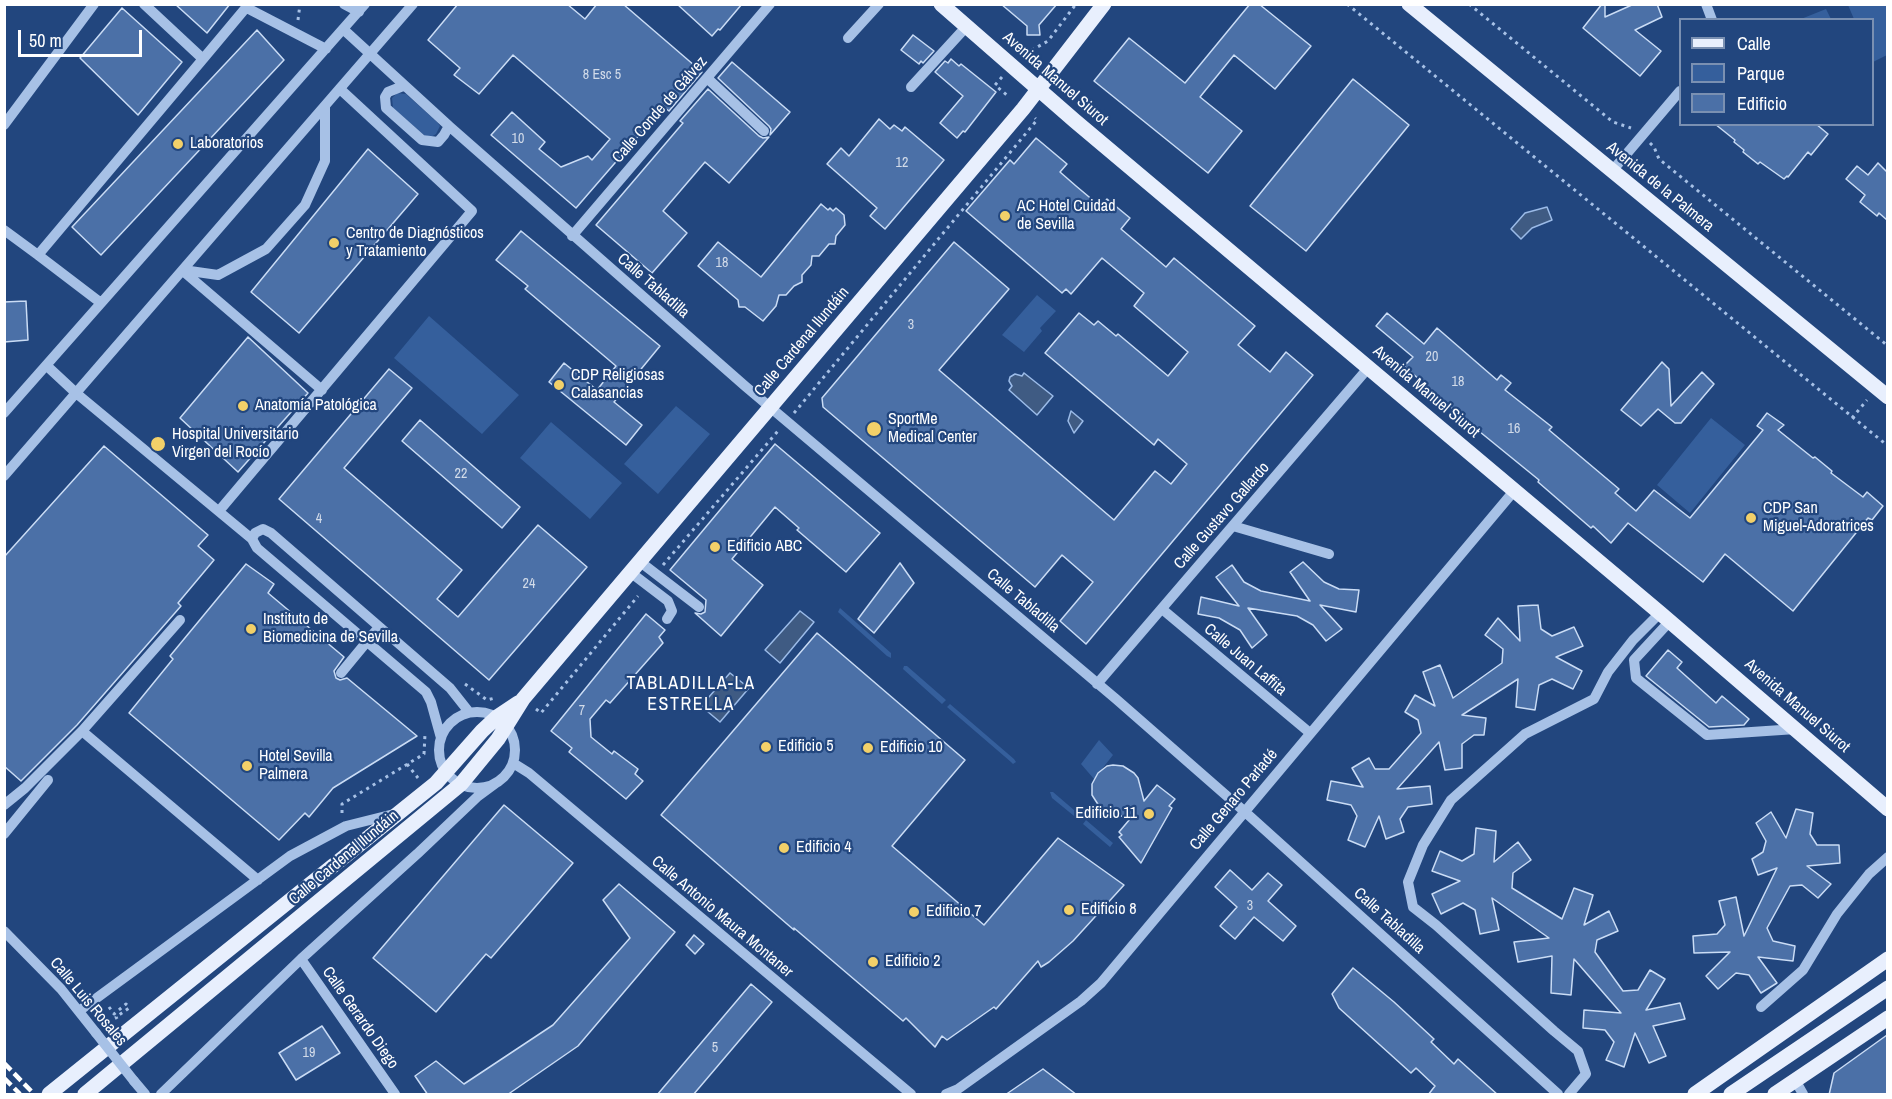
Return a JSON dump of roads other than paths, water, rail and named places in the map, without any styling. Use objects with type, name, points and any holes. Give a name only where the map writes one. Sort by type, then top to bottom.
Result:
[{"type":"main road","name":"Avenida Manuel Siurot","points":[[941,4],[1038,90],[1665,617],[1887,809]]},
{"type":"main road","name":"Calle Cardenal Ilundáin","points":[[85,1095],[461,784],[502,721],[1038,90],[1104,4]]},
{"type":"main road","name":"Avenida de la Palmera","points":[[1409,4],[1887,397]]},
{"type":"main road","name":"Calle Cardenal Ilundáin","points":[[49,1095],[447,773],[482,731],[502,721]]},
{"type":"main road","points":[[1695,1095],[1887,959]]},
{"type":"main road","points":[[1731,1095],[1887,988]]},
{"type":"main road","points":[[1775,1095],[1887,1018]]},
{"type":"main road","points":[[1738,1095],[1758,1077]]},
{"type":"street","points":[[4,125],[94,4]]},
{"type":"street","points":[[144,4],[203,59]]},
{"type":"street","points":[[4,413],[362,8],[344,4]]},
{"type":"street","points":[[4,476],[413,4]]},
{"type":"street","name":"Calle Conde de Gálvez","points":[[572,236],[770,4]]},
{"type":"street","points":[[848,38],[879,4]]},
{"type":"street","points":[[38,255],[248,6],[326,49]]},
{"type":"street","points":[[912,87],[966,27]]},
{"type":"street","name":"Calle Tabladilla","points":[[343,29],[403,86],[572,236],[1244,811],[1558,1095]]},
{"type":"street","points":[[707,78],[764,132]]},
{"type":"street","points":[[403,86],[388,92],[385,97],[386,108],[396,118],[417,136],[427,141],[438,142],[449,126]]},
{"type":"street","points":[[219,511],[472,211],[340,89]]},
{"type":"street","points":[[1612,171],[1679,92]]},
{"type":"street","points":[[183,270],[218,275],[266,249],[305,205],[325,161],[325,106]]},
{"type":"street","points":[[4,230],[101,303]]},
{"type":"street","points":[[183,270],[322,390]]},
{"type":"street","points":[[47,366],[76,393],[252,539],[257,548],[426,692],[441,738],[439,756],[447,773],[461,784],[479,788],[496,783]]},
{"type":"street","name":"Calle Gustavo Gallardo","points":[[1097,684],[1369,367]]},
{"type":"street","name":"Calle Genaro Parladé","points":[[946,1095],[958,1089],[1064,1014],[1101,983],[1514,491]]},
{"type":"street","points":[[1233,526],[1329,554]]},
{"type":"street","points":[[252,539],[259,530],[267,530],[450,688],[470,712]]},
{"type":"street","points":[[281,568],[294,553]]},
{"type":"street","points":[[634,566],[699,608]]},
{"type":"street","points":[[634,566],[669,601],[672,611],[668,619]]},
{"type":"street","name":"Calle Juan Laffita","points":[[1162,609],[1310,733]]},
{"type":"street","points":[[1665,617],[1634,660],[1636,678],[1707,735],[1796,729]]},
{"type":"street","points":[[1569,1095],[1586,1074],[1578,1050],[1413,907],[1408,882],[1423,845],[1451,800],[1525,734],[1594,699],[1608,672],[1633,640],[1665,617]]},
{"type":"street","points":[[4,805],[25,788],[82,731],[180,620]]},
{"type":"street","points":[[341,673],[379,627]]},
{"type":"street","points":[[162,1095],[301,959],[477,797],[504,777],[513,763],[514,740],[502,721],[484,712],[470,712],[462,715],[449,724],[441,738]]},
{"type":"street","points":[[82,731],[258,880]]},
{"type":"street","name":"Calle Antonio Maura Montaner","points":[[513,763],[538,781],[911,1095]]},
{"type":"street","points":[[4,834],[48,780]]},
{"type":"street","name":"Calle Cardenal Ilundáin","points":[[79,1011],[290,856],[338,830],[397,813]]},
{"type":"street","points":[[1761,1007],[1803,970],[1837,914],[1869,874],[1887,857]]},
{"type":"street","name":"Calle Luis Rosales","points":[[4,931],[61,989],[145,1095]]},
{"type":"street","name":"Calle Gerardo Diego","points":[[301,959],[395,1095]]},
{"type":"street","points":[[1795,1080],[1803,1095]]},
{"type":"railway","points":[[4,1063],[34,1094]]},
{"type":"railway","points":[[4,1078],[20,1094]]},
{"type":"place","name":"Laboratorios","points":[[178,144]]},
{"type":"place","name":"AC Hotel Cuidad de Sevilla","points":[[1005,216]]},
{"type":"place","name":"Centro de Diagnósticos y Tratamiento","points":[[334,243]]},
{"type":"place","name":"CDP Religiosas Calasancias","points":[[559,385]]},
{"type":"place","name":"Anatomía Patológica","points":[[243,406]]},
{"type":"place","name":"SportMe Medical Center","points":[[874,429]]},
{"type":"place","name":"Hospital Universitario Virgen del Rocío","points":[[158,444]]},
{"type":"place","name":"CDP San Miguel-Adoratrices","points":[[1751,518]]},
{"type":"place","name":"Edificio ABC","points":[[715,547]]},
{"type":"place","name":"Instituto de Biomedicina de Sevilla","points":[[251,629]]},
{"type":"place","name":"Edificio 5","points":[[766,747]]},
{"type":"place","name":"Edificio 10","points":[[868,748]]},
{"type":"place","name":"Hotel Sevilla Palmera","points":[[247,766]]},
{"type":"place","name":"Edificio 11","points":[[1149,814]]},
{"type":"place","name":"Edificio 4","points":[[784,848]]},
{"type":"place","name":"Edificio 8","points":[[1069,910]]},
{"type":"place","name":"Edificio 7","points":[[914,912]]},
{"type":"place","name":"Edificio 2","points":[[873,962]]},
{"type":"district","name":"TABLADILLA-LA ESTRELLA","points":[[691,694]]}]
